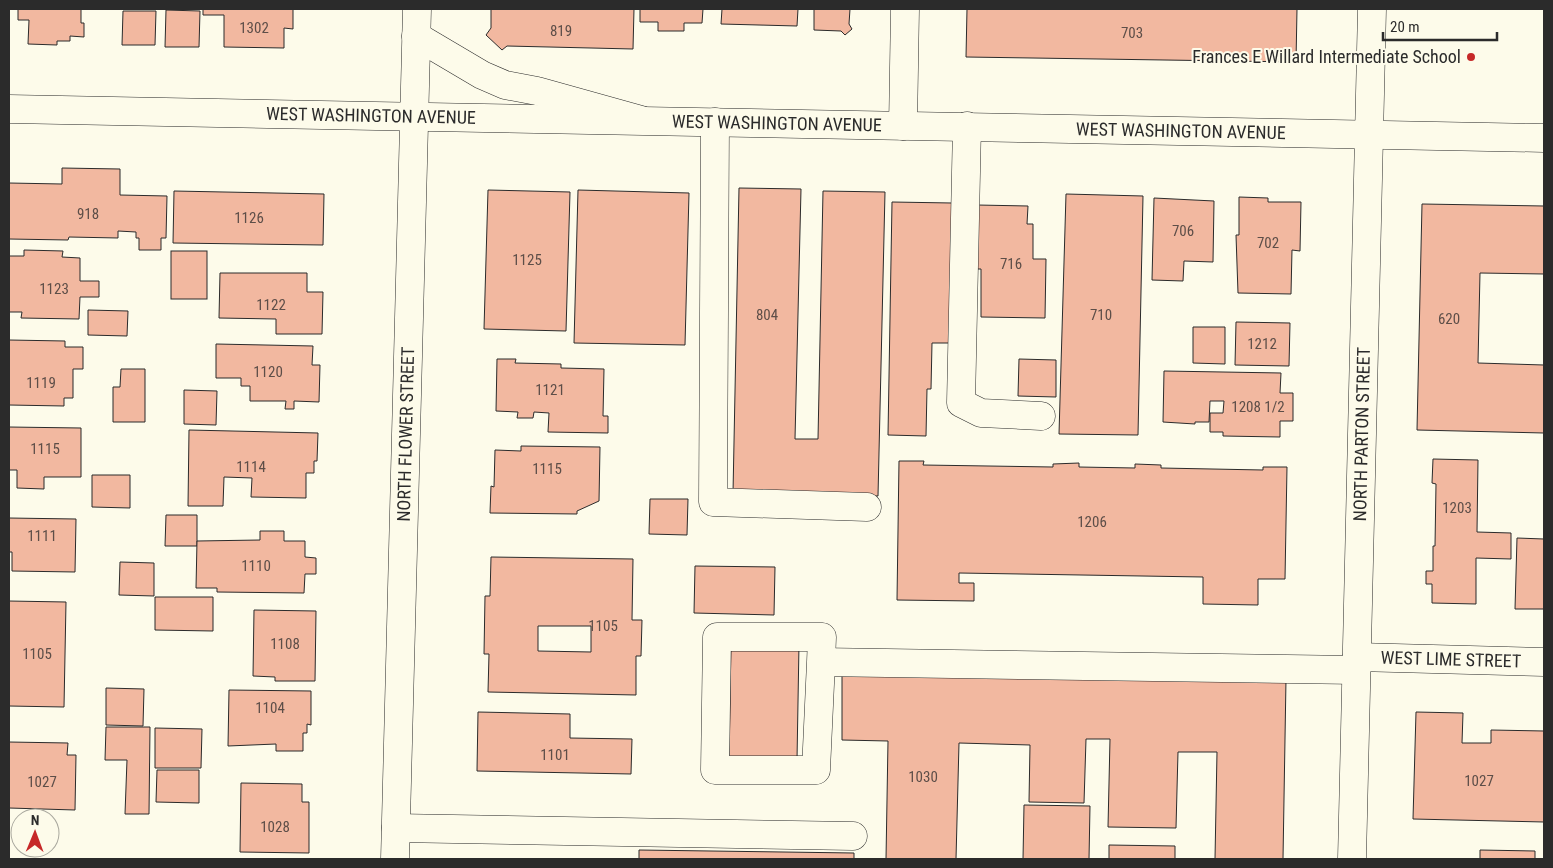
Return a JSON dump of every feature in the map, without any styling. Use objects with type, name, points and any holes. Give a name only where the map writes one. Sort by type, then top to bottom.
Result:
[{"type":"street","name":"NORTH FLOWER STREET","points":[[395,859],[417,9]]},
{"type":"street","points":[[903,126],[905,9]]},
{"type":"street","name":"NORTH PARTON STREET","points":[[1352,859],[1372,9]]},
{"type":"street","points":[[416,36],[482,75],[505,85],[537,91],[642,120]]},
{"type":"street","name":"WEST WASHINGTON AVENUE","points":[[9,109],[1544,138]]},
{"type":"street","points":[[715,122],[713,502],[867,508]]},
{"type":"street","points":[[967,126],[961,403],[980,413],[1041,416]]},
{"type":"street","points":[[717,637],[822,637],[821,662],[816,770],[715,770],[717,637]]},
{"type":"street","name":"WEST LIME STREET","points":[[821,662],[1357,664],[1544,662]]},
{"type":"street","points":[[396,828],[853,836]]},
{"type":"building","points":[[18,9],[81,9],[84,37],[70,36],[70,41],[57,41],[57,45],[28,44],[29,20],[18,20]]},
{"type":"building","points":[[203,9],[293,9],[293,29],[284,28],[284,48],[224,47],[224,15],[203,15]]},
{"type":"building","points":[[491,9],[634,9],[633,49],[507,46],[502,50],[486,35],[491,28]]},
{"type":"building","points":[[640,9],[703,9],[702,23],[684,23],[684,31],[658,31],[658,22],[640,22]]},
{"type":"building","points":[[722,9],[798,9],[797,26],[721,24]]},
{"type":"building","points":[[814,9],[850,9],[849,24],[852,29],[845,35],[841,31],[814,30]]},
{"type":"building","points":[[967,9],[1297,9],[1296,62],[966,57]]},
{"type":"building","points":[[166,10],[200,11],[199,47],[165,47]]},
{"type":"building","points":[[123,11],[156,11],[155,45],[122,45]]},
{"type":"building","points":[[62,168],[120,169],[120,195],[167,196],[166,238],[161,238],[161,250],[139,250],[139,238],[136,238],[136,232],[118,231],[118,238],[69,237],[68,240],[9,239],[9,183],[62,184]]},
{"type":"building","points":[[739,188],[801,189],[795,439],[818,439],[823,191],[885,192],[878,496],[733,493]]},
{"type":"building","points":[[488,190],[570,192],[566,331],[484,329]]},
{"type":"building","points":[[578,190],[689,193],[685,345],[574,343]]},
{"type":"building","points":[[174,191],[324,194],[323,245],[173,243]]},
{"type":"building","points":[[1066,194],[1143,196],[1138,435],[1059,434]]},
{"type":"building","points":[[1239,197],[1268,198],[1268,202],[1301,202],[1300,251],[1292,250],[1291,294],[1238,293],[1236,235],[1239,235]]},
{"type":"building","points":[[1154,198],[1214,201],[1213,262],[1184,261],[1183,281],[1152,280]]},
{"type":"building","points":[[892,202],[952,203],[950,343],[932,343],[931,389],[927,389],[926,436],[888,435]]},
{"type":"building","points":[[1422,204],[1544,206],[1544,274],[1480,273],[1478,363],[1544,365],[1544,433],[1417,430]]},
{"type":"building","points":[[977,205],[1028,206],[1027,224],[1033,224],[1033,259],[1046,259],[1045,318],[981,317],[981,269],[976,269]]},
{"type":"building","points":[[24,250],[63,251],[62,257],[80,258],[80,281],[99,281],[99,297],[80,297],[79,319],[21,318],[22,312],[9,312],[9,256],[24,256]]},
{"type":"building","points":[[171,251],[207,251],[207,299],[171,299]]},
{"type":"building","points":[[220,273],[307,273],[307,292],[323,292],[322,334],[276,334],[276,319],[219,318]]},
{"type":"building","points":[[88,310],[128,311],[127,336],[88,335]]},
{"type":"building","points":[[1236,322],[1290,323],[1289,366],[1235,365]]},
{"type":"building","points":[[1193,327],[1225,327],[1225,364],[1193,363]]},
{"type":"building","points":[[9,340],[65,341],[65,347],[83,347],[83,369],[73,369],[73,398],[64,398],[64,406],[9,405]]},
{"type":"building","points":[[216,344],[313,346],[312,365],[320,365],[319,402],[294,401],[294,409],[285,409],[286,401],[250,401],[250,386],[241,386],[241,378],[216,378]]},
{"type":"building","points":[[497,359],[516,359],[515,363],[561,364],[561,368],[604,369],[603,416],[608,416],[608,433],[548,432],[549,413],[534,412],[533,418],[517,418],[518,412],[496,411]]},
{"type":"building","points":[[1019,359],[1056,360],[1056,397],[1018,396]]},
{"type":"building","points":[[121,369],[145,369],[145,422],[113,422],[113,387],[120,387]]},
{"type":"building","points":[[1164,371],[1281,373],[1280,393],[1293,393],[1293,421],[1280,421],[1280,437],[1223,436],[1223,432],[1210,432],[1210,413],[1223,413],[1224,401],[1210,401],[1209,422],[1195,422],[1195,424],[1163,422]]},
{"type":"building","points":[[184,390],[217,391],[216,425],[184,424]]},
{"type":"building","points":[[9,427],[81,428],[81,477],[44,477],[44,489],[17,488],[17,470],[9,470]]},
{"type":"building","points":[[189,430],[318,433],[317,461],[314,461],[314,473],[306,473],[306,498],[251,497],[252,478],[224,477],[223,506],[188,506]]},
{"type":"building","points":[[521,446],[600,447],[599,501],[577,511],[577,514],[490,513],[491,486],[494,487],[495,450],[521,451]]},
{"type":"building","points":[[1433,459],[1478,460],[1477,532],[1511,533],[1511,559],[1476,558],[1476,604],[1432,603],[1432,584],[1426,584],[1426,571],[1433,571],[1433,546],[1435,546],[1436,484],[1432,483]]},
{"type":"building","points":[[899,461],[924,461],[923,465],[1053,467],[1053,464],[1079,463],[1079,467],[1135,468],[1135,464],[1161,465],[1161,468],[1263,470],[1263,467],[1287,467],[1285,579],[1258,579],[1258,605],[1203,604],[1203,577],[959,573],[959,583],[974,583],[974,601],[897,600]]},
{"type":"building","points":[[92,475],[130,475],[130,508],[92,507]]},
{"type":"building","points":[[650,499],[688,499],[687,535],[649,534]]},
{"type":"building","points":[[166,515],[197,515],[197,546],[165,546]]},
{"type":"building","points":[[9,518],[76,519],[75,572],[12,571],[12,552],[9,552]]},
{"type":"building","points":[[260,531],[284,531],[284,541],[305,541],[305,557],[316,558],[316,574],[305,574],[304,593],[217,592],[217,588],[196,588],[197,541],[260,540]]},
{"type":"building","points":[[1517,538],[1544,539],[1544,609],[1515,609]]},
{"type":"building","points":[[491,557],[633,559],[632,620],[642,620],[641,656],[636,656],[636,695],[488,692],[489,654],[484,654],[485,596],[490,596]],"holes":[[[538,626],[591,626],[591,652],[538,651]]]},
{"type":"building","points":[[120,562],[154,563],[154,596],[119,595]]},
{"type":"building","points":[[695,566],[775,567],[774,615],[694,613]]},
{"type":"building","points":[[155,597],[213,597],[213,631],[155,630]]},
{"type":"building","points":[[9,601],[66,602],[64,707],[9,706]]},
{"type":"building","points":[[254,610],[316,611],[315,681],[275,681],[275,677],[253,676]]},
{"type":"building","points":[[731,643],[799,644],[797,760],[729,759]]},
{"type":"building","points":[[842,672],[1286,679],[1283,859],[1215,859],[1217,752],[1178,752],[1176,828],[1108,827],[1110,739],[1086,739],[1084,803],[1029,802],[1030,745],[959,743],[956,859],[886,859],[888,741],[842,740]]},
{"type":"building","points":[[106,688],[144,689],[143,726],[106,725]]},
{"type":"building","points":[[229,690],[311,691],[311,725],[307,724],[307,733],[303,733],[303,751],[276,751],[276,744],[228,746]]},
{"type":"building","points":[[478,712],[570,714],[570,738],[632,739],[631,774],[477,771]]},
{"type":"building","points":[[1416,712],[1463,713],[1462,743],[1491,743],[1491,730],[1544,731],[1544,822],[1413,819]]},
{"type":"building","points":[[106,727],[150,727],[149,814],[125,814],[127,760],[105,760]]},
{"type":"building","points":[[155,728],[202,729],[201,768],[155,768]]},
{"type":"building","points":[[9,742],[68,743],[67,755],[76,755],[75,810],[60,810],[60,808],[9,808]]},
{"type":"building","points":[[157,770],[199,770],[199,803],[156,802]]},
{"type":"building","points":[[241,783],[302,784],[302,802],[309,802],[309,853],[240,852]]},
{"type":"building","points":[[1024,805],[1090,806],[1089,859],[1023,859]]},
{"type":"building","points":[[1109,845],[1175,846],[1175,859],[1109,859]]},
{"type":"building","points":[[639,850],[854,853],[854,859],[639,859]]},
{"type":"building","points":[[1480,850],[1535,851],[1535,859],[1480,859]]},
{"type":"place","name":"Frances E Willard Intermediate School","points":[[1471,57]]}]
